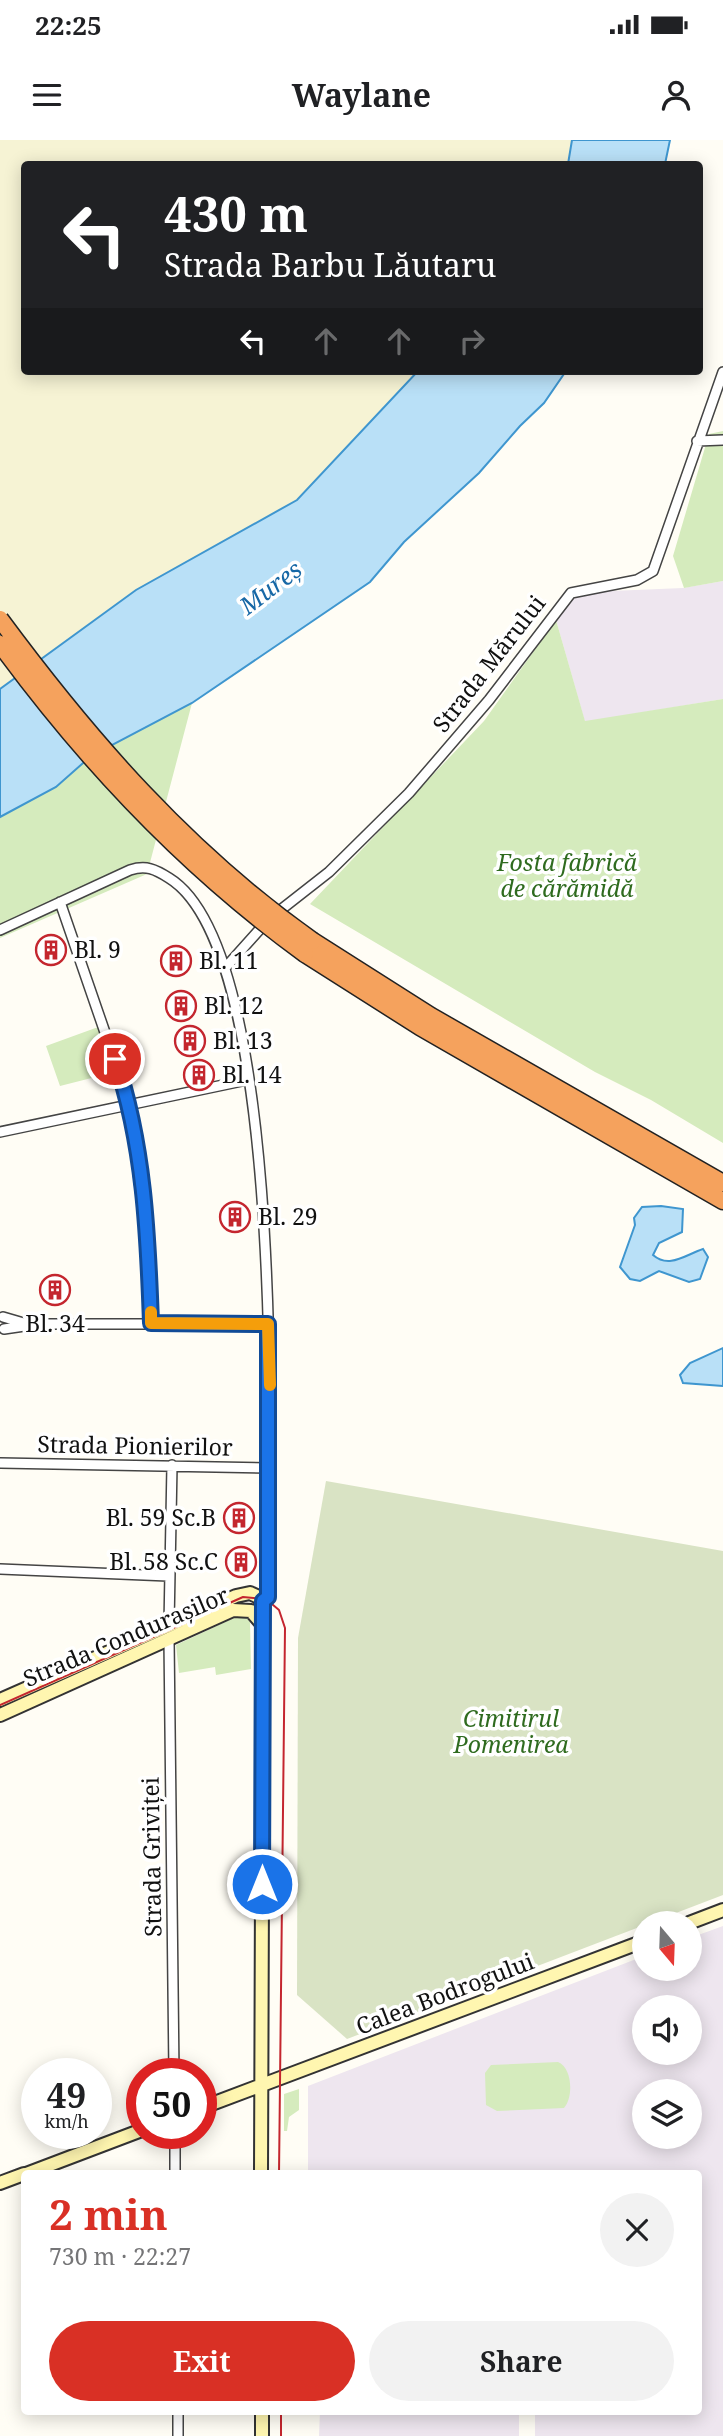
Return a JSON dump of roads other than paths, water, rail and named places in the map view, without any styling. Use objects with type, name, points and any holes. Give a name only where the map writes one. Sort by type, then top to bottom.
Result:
[{"type":"highway","points":[[0,620],[70,712],[136,787],[219,868],[309,947]]},
{"type":"highway","points":[[0,645],[89,759],[141,815],[221,889],[309,947],[420,1027],[678,1164],[722,1194]]},
{"type":"main road","name":"Strada Condurașilor","points":[[0,1700],[236,1595],[250,1593],[260,1596],[263,1601]]},
{"type":"main road","points":[[261,2170],[263,1601]]},
{"type":"main road","name":"Strada Condurașilor","points":[[0,1715],[237,1609],[254,1612],[263,1625]]},
{"type":"main road","points":[[702,1918],[723,1910]]},
{"type":"main road","name":"Calea Bodrogului","points":[[217,2102],[632,1946]]},
{"type":"main road","points":[[36,2170],[126,2136]]},
{"type":"main road","points":[[0,2183],[21,2175]]},
{"type":"main road","points":[[262,2415],[262,2436]]},
{"type":"street","name":"Strada Mărului","points":[[226,967],[269,919],[328,872],[409,793],[489,700],[570,593],[637,580],[653,571],[723,372]]},
{"type":"street","points":[[697,441],[723,440]]},
{"type":"street","points":[[0,930],[140,867],[154,869],[186,891],[208,927],[226,967],[239,1022],[267,1257],[270,1468],[268,1586],[264,1590],[263,1601]]},
{"type":"street","points":[[60,902],[130,1105],[148,1251],[151,1323]]},
{"type":"street","points":[[0,1132],[247,1080]]},
{"type":"street","points":[[29,1325],[1,1315],[2,1331],[29,1325],[268,1324]]},
{"type":"street","name":"Strada Pionierilor","points":[[0,1463],[270,1468]]},
{"type":"street","points":[[169,1625],[172,1465]]},
{"type":"street","points":[[0,1569],[168,1576]]},
{"type":"street","name":"Strada Condurașilor","points":[[250,1593],[268,1586]]},
{"type":"street","name":"Strada Griviței","points":[[169,1639],[174,2058]]},
{"type":"street","points":[[175,2149],[175,2170]]},
{"type":"street","points":[[178,2415],[178,2436]]},
{"type":"water","points":[[572,140],[670,140],[666,161],[568,161]]},
{"type":"water","name":"Mureș","points":[[414,375],[563,375],[544,403],[479,473],[404,542],[370,582],[192,703],[91,756],[56,787],[0,817],[0,689],[136,590],[297,500]]},
{"type":"water","points":[[642,1207],[683,1209],[682,1232],[659,1243],[653,1255],[671,1261],[703,1249],[708,1257],[700,1279],[689,1282],[659,1271],[640,1281],[630,1279],[620,1267],[635,1225],[634,1218]]},
{"type":"water","points":[[723,1348],[723,1386],[683,1383],[680,1375],[690,1363]]},
{"type":"tram line","points":[[0,1705],[243,1597],[266,1599],[279,1610],[285,1628],[279,2170]]},
{"type":"tram line","points":[[281,2415],[281,2436]]},
{"type":"place","name":"Bl. 9","points":[[51,950]]},
{"type":"place","name":"Bl. 11","points":[[176,961]]},
{"type":"place","name":"Bl. 12","points":[[181,1006]]},
{"type":"place","name":"Bl. 13","points":[[190,1041]]},
{"type":"place","name":"Bl. 14","points":[[199,1075]]},
{"type":"place","name":"Bl. 29","points":[[235,1217]]},
{"type":"place","name":"Bl. 34","points":[[55,1290]]},
{"type":"place","name":"Bl. 59 Sc.B","points":[[239,1518]]},
{"type":"place","name":"Bl. 58 Sc.C","points":[[241,1562]]},
{"type":"park label","name":"Fosta fabrică de cărămidă","points":[[567,876]]},
{"type":"park label","name":"Cimitirul Pomenirea","points":[[511,1732]]}]
